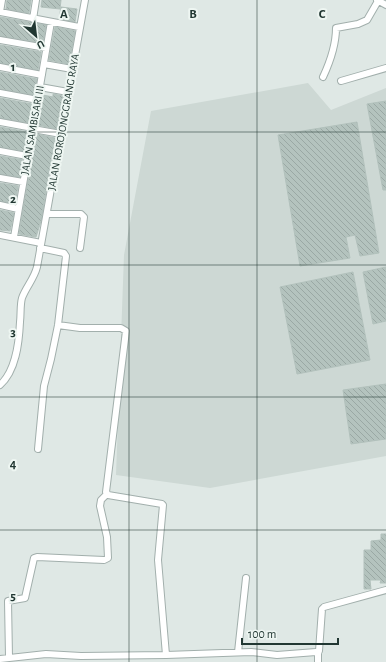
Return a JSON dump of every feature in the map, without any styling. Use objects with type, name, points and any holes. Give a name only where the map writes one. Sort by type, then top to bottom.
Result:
[{"type":"street","points":[[2,0],[0,12],[79,27]]},
{"type":"street","points":[[33,19],[36,0]]},
{"type":"street","name":"JALAN ROROJONGGRANG RAYA","points":[[0,385],[10,372],[16,354],[22,297],[36,274],[85,0]]},
{"type":"street","points":[[323,77],[330,61],[334,46],[336,28],[339,26],[358,24],[367,20],[377,0],[386,5]]},
{"type":"street","name":"JALAN SAMBISARI III","points":[[14,237],[51,22]]},
{"type":"street","points":[[0,40],[46,48]]},
{"type":"street","points":[[44,64],[72,69]]},
{"type":"street","points":[[0,67],[42,75]]},
{"type":"street","points":[[341,81],[386,68]]},
{"type":"street","points":[[40,87],[68,92]]},
{"type":"street","points":[[0,93],[38,100]]},
{"type":"street","points":[[0,122],[61,134]]},
{"type":"street","points":[[0,151],[27,156]]},
{"type":"street","points":[[0,178],[23,182]]},
{"type":"street","points":[[0,205],[18,209]]},
{"type":"street","points":[[47,214],[83,215],[80,248]]},
{"type":"street","points":[[0,235],[14,237],[66,256],[58,325],[52,359],[44,386],[38,449]]},
{"type":"street","points":[[8,657],[8,601],[25,598],[34,558],[104,560],[108,558],[107,537],[100,506],[101,500],[107,494],[126,331],[121,328],[80,328],[58,325]]},
{"type":"street","points":[[107,494],[163,505],[158,560],[166,655]]},
{"type":"street","points":[[238,652],[246,578]]},
{"type":"street","points":[[318,662],[322,609],[324,607],[386,590]]},
{"type":"street","points":[[0,659],[46,654],[81,656],[263,652],[277,655],[318,652]]},
{"type":"street","points":[[276,662],[277,655]]},
{"type":"shaded area","points":[[308,83],[331,110],[386,88],[386,456],[210,488],[116,475],[124,255],[151,111]]},
{"type":"building","points":[[7,0],[31,0],[29,13],[6,9]]},
{"type":"building","points":[[42,0],[61,0],[60,9],[41,7]]},
{"type":"building","points":[[61,7],[77,9],[75,22],[59,19]]},
{"type":"building","points":[[0,17],[46,25],[43,43],[0,36]]},
{"type":"building","points":[[55,27],[75,31],[69,64],[49,60]]},
{"type":"building","points":[[0,45],[41,52],[38,70],[0,63]]},
{"type":"building","points":[[0,72],[37,79],[34,95],[0,89]]},
{"type":"building","points":[[53,94],[63,96],[57,129],[38,125],[43,95],[53,97]]},
{"type":"building","points":[[0,98],[32,104],[29,123],[0,118]]},
{"type":"building","points":[[386,101],[386,190],[383,190],[367,104]]},
{"type":"building","points":[[357,122],[379,253],[360,256],[355,235],[346,237],[350,258],[300,266],[278,135]]},
{"type":"building","points":[[0,127],[28,132],[24,151],[0,147]]},
{"type":"building","points":[[36,134],[55,138],[41,221],[36,237],[19,234]]},
{"type":"building","points":[[0,156],[23,160],[20,177],[0,174]]},
{"type":"building","points":[[0,183],[18,186],[15,204],[0,201]]},
{"type":"building","points":[[0,210],[14,213],[10,231],[0,230]]},
{"type":"building","points":[[386,267],[386,321],[373,324],[363,272]]},
{"type":"building","points":[[353,272],[370,360],[297,374],[280,287]]},
{"type":"building","points":[[386,384],[386,439],[351,444],[343,390]]},
{"type":"building","points":[[381,534],[386,534],[386,583],[380,583],[381,580],[370,580],[371,589],[364,589],[364,550],[371,550],[371,541],[381,540]]}]
